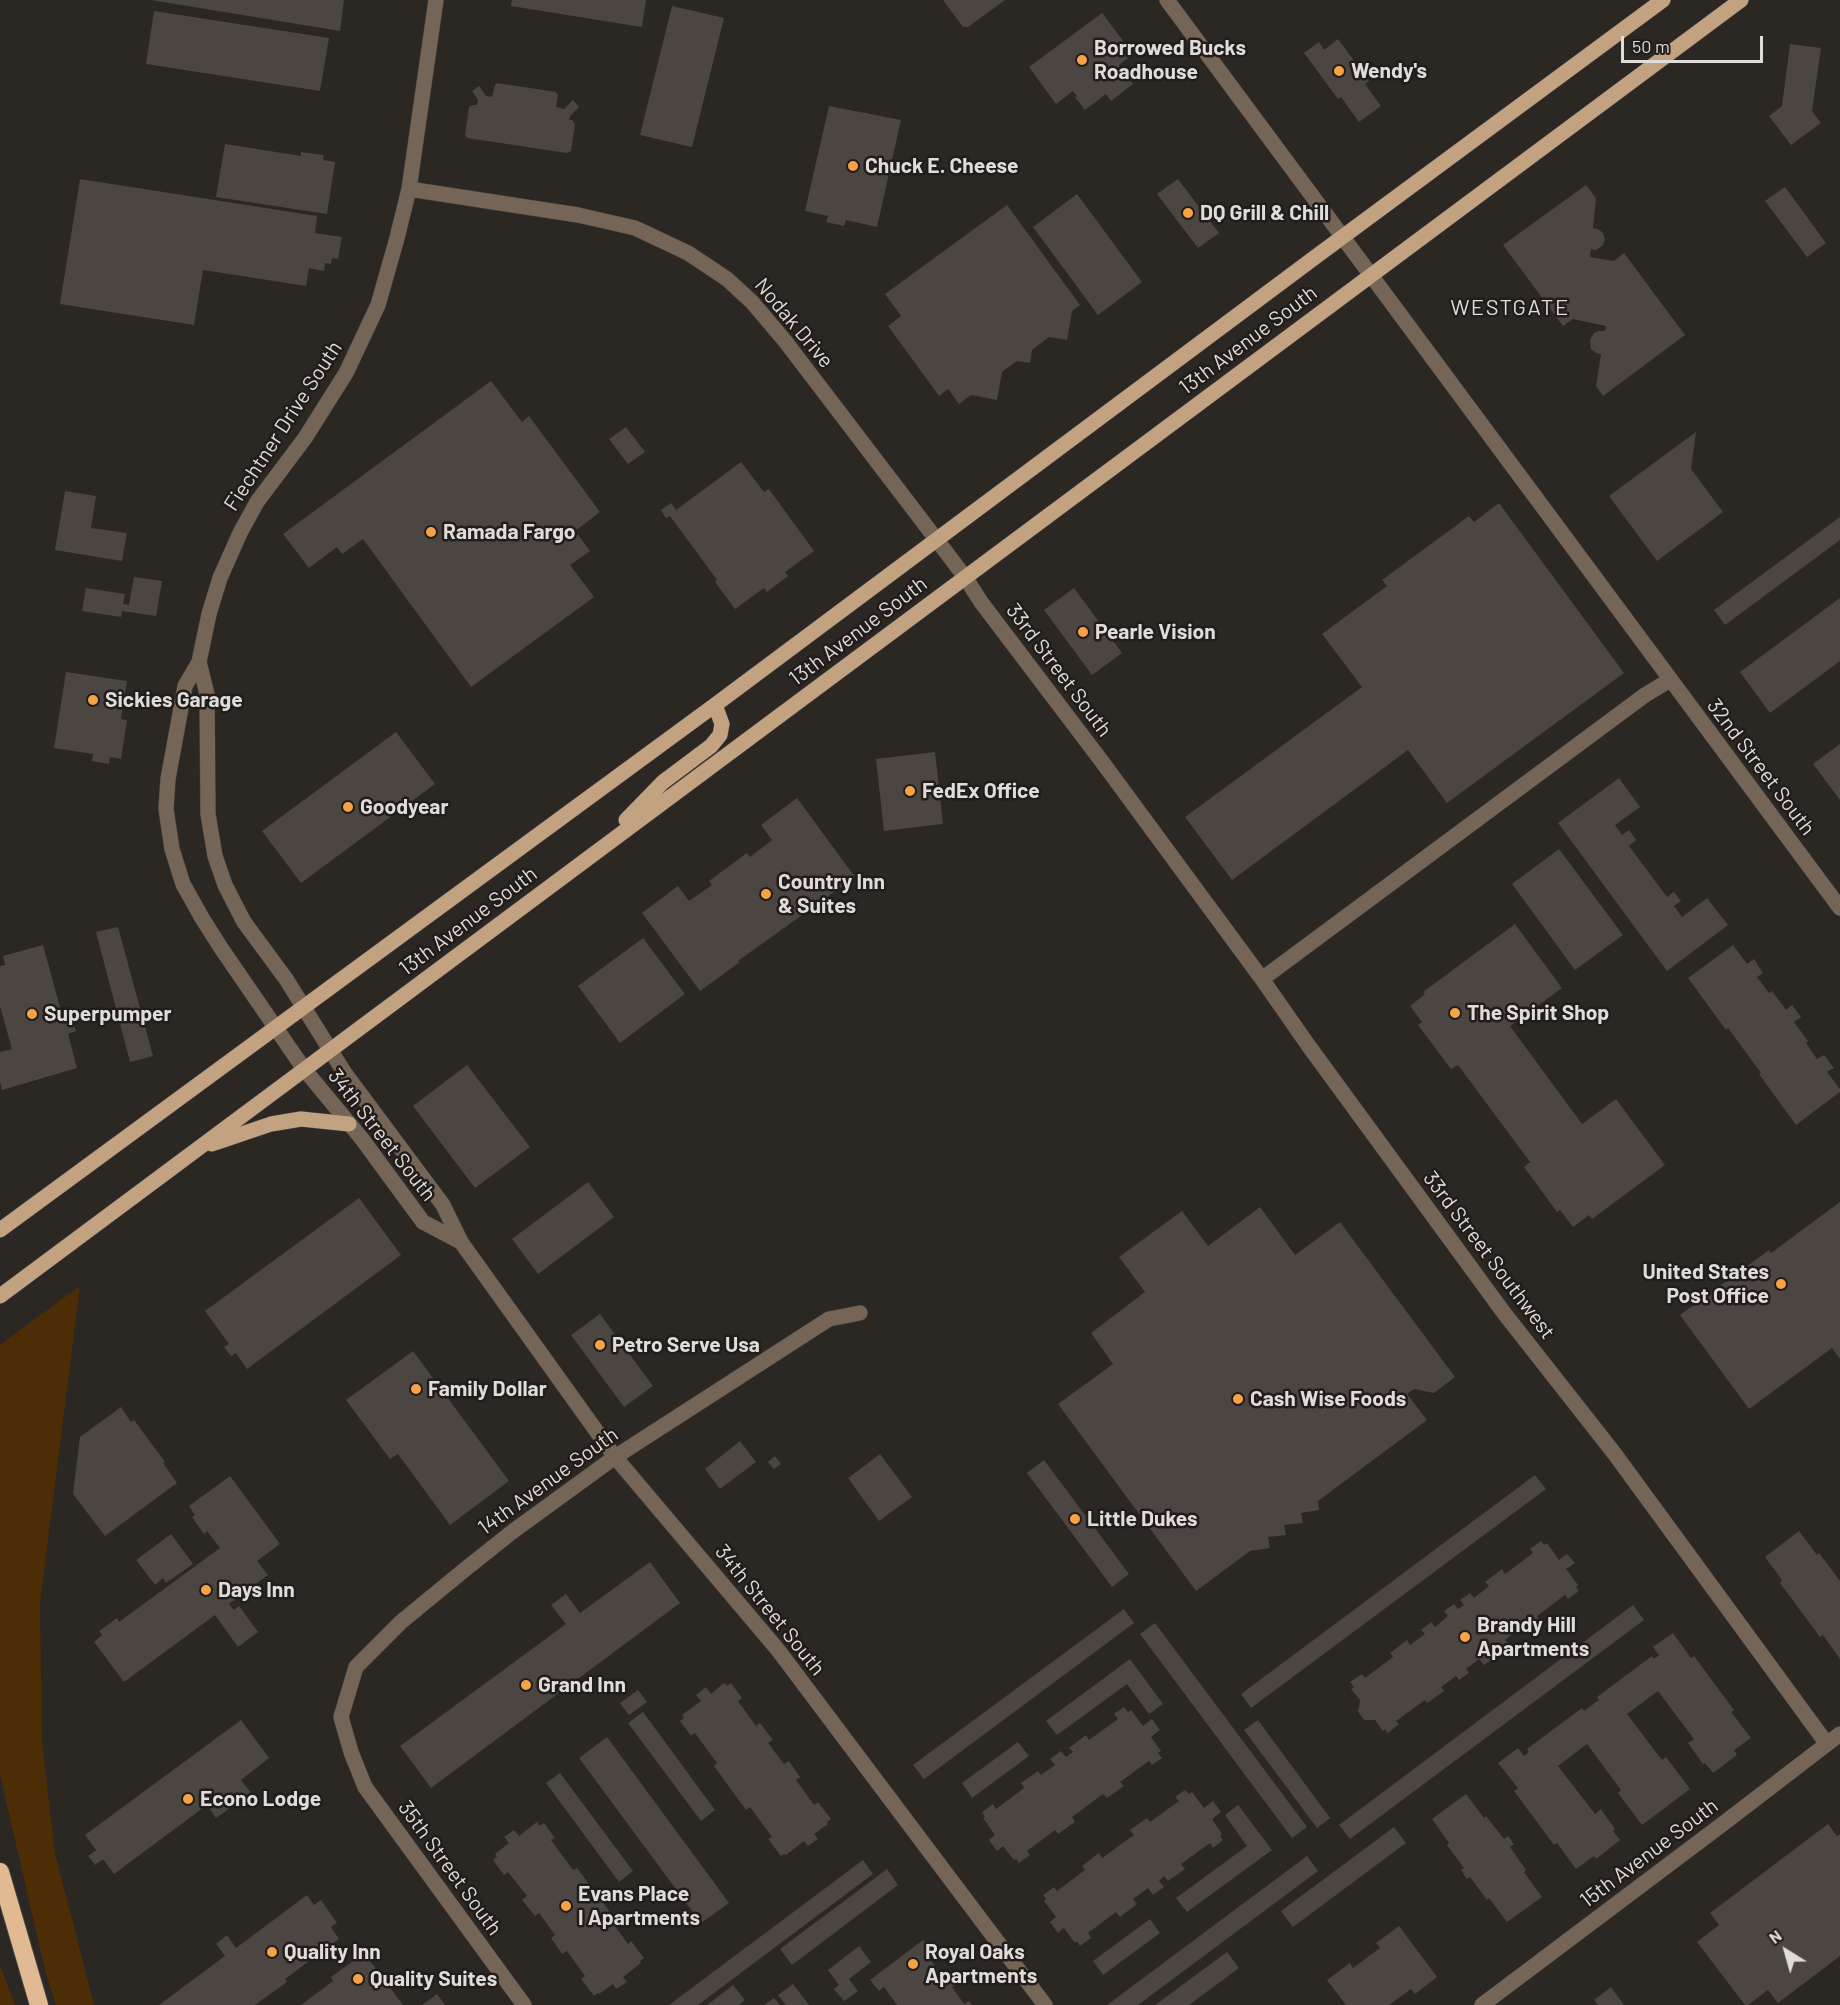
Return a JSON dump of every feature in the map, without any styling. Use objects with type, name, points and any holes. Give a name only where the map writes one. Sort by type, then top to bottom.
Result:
[{"type":"highway","points":[[0,1872],[39,2005]]},
{"type":"main road","name":"13th Avenue South","points":[[0,1230],[715,705],[1342,236],[1663,0]]},
{"type":"main road","name":"13th Avenue South","points":[[0,1296],[1741,0]]},
{"type":"main road","points":[[595,853],[663,782],[711,746],[720,735],[723,724],[715,705]]},
{"type":"main road","points":[[193,1152],[231,1137],[281,1122],[301,1119],[349,1124]]},
{"type":"street","name":"Fiechtner Drive South","points":[[304,1069],[202,918],[183,884],[172,849],[166,809],[168,779],[185,686],[199,662],[209,614],[220,578],[257,502],[305,438],[346,373],[369,326],[381,294],[409,189],[436,0]]},
{"type":"street","points":[[1167,0],[1371,275]]},
{"type":"street","name":"Nodak Drive","points":[[409,189],[578,215],[636,228],[702,261],[727,279],[776,328],[965,577]]},
{"type":"street","name":"32nd Street South","points":[[1371,275],[1840,908]]},
{"type":"street","name":"33rd Street South","points":[[965,577],[981,602],[1122,788]]},
{"type":"street","name":"Fiechtner Drive South","points":[[199,662],[207,694],[208,814],[215,856],[225,885],[244,922],[286,979],[331,1049]]},
{"type":"street","points":[[1262,979],[1636,702],[1670,680]]},
{"type":"street","name":"33rd Street Southwest","points":[[1122,788],[1504,1313],[1614,1453],[1827,1744]]},
{"type":"street","name":"34th Street South","points":[[331,1049],[344,1072],[443,1205],[461,1242],[615,1457],[778,1650],[1045,2005]]},
{"type":"street","name":"34th Street South","points":[[304,1069],[423,1222],[461,1242]]},
{"type":"street","name":"14th Avenue South","points":[[351,1752],[341,1717],[356,1666],[401,1622],[512,1532],[615,1457],[829,1318],[860,1313]]},
{"type":"street","name":"15th Avenue South","points":[[1482,2005],[1840,1734]]},
{"type":"street","name":"35th Street South","points":[[351,1752],[365,1787],[524,2005]]},
{"type":"shaded area","points":[[80,1286],[40,1603],[42,1742],[55,1853],[94,2005],[56,2005],[45,1970],[0,1775],[0,1345]]},
{"type":"shaded area","points":[[0,1965],[15,2005],[0,2005]]},
{"type":"building","points":[[151,0],[344,0],[340,31]]},
{"type":"building","points":[[512,0],[646,0],[642,27],[511,6]]},
{"type":"building","points":[[943,0],[1005,0],[968,27],[963,27]]},
{"type":"building","points":[[672,6],[724,18],[692,147],[640,135]]},
{"type":"building","points":[[154,11],[329,38],[320,91],[146,64]]},
{"type":"building","name":"Borrowed Bucks Roadhouse","points":[[1102,13],[1133,54],[1119,65],[1133,84],[1111,101],[1106,94],[1085,110],[1073,91],[1056,104],[1029,67]]},
{"type":"building","name":"Wendy's","points":[[1338,39],[1369,81],[1365,84],[1381,106],[1359,122],[1341,97],[1338,99],[1304,53],[1319,42],[1324,50]]},
{"type":"building","points":[[1790,44],[1821,48],[1812,111],[1821,123],[1791,145],[1769,116],[1782,106]]},
{"type":"building","points":[[497,83],[556,92],[558,95],[556,107],[564,109],[573,100],[579,107],[569,120],[575,124],[571,151],[567,153],[467,138],[465,135],[469,107],[477,105],[478,100],[472,91],[479,86],[486,96],[492,97]]},
{"type":"building","name":"Chuck E. Cheese","points":[[829,106],[901,120],[877,227],[846,220],[844,226],[826,222],[828,216],[805,211]]},
{"type":"building","points":[[225,144],[301,156],[301,152],[324,155],[323,160],[335,162],[327,214],[216,197]]},
{"type":"building","points":[[80,179],[317,216],[315,233],[342,237],[338,259],[332,258],[331,264],[325,263],[324,271],[309,268],[306,286],[203,270],[194,325],[60,304]]},
{"type":"building","name":"DQ Grill & Chill","points":[[1178,179],[1219,233],[1198,248],[1157,194]]},
{"type":"building","points":[[1586,185],[1596,198],[1593,228],[1603,233],[1605,240],[1596,250],[1591,249],[1590,257],[1614,261],[1624,253],[1685,335],[1603,396],[1596,386],[1601,354],[1591,349],[1590,340],[1594,333],[1605,331],[1606,326],[1573,319],[1563,326],[1503,245]]},
{"type":"building","points":[[1785,187],[1826,243],[1807,257],[1765,201]]},
{"type":"building","points":[[1077,194],[1142,282],[1098,315],[1033,227]]},
{"type":"building","points":[[1007,205],[1080,305],[1072,311],[1067,340],[1049,337],[1032,350],[1030,363],[1017,361],[1002,372],[997,400],[971,395],[959,404],[948,389],[939,396],[888,326],[901,316],[885,294]]},
{"type":"building","name":"Ramada Fargo","points":[[491,381],[522,422],[529,416],[600,512],[575,531],[590,551],[570,565],[594,597],[471,687],[363,539],[342,554],[337,547],[309,568],[283,534]]},
{"type":"building","points":[[626,427],[645,452],[628,464],[609,439]]},
{"type":"building","points":[[1696,432],[1691,469],[1723,512],[1657,561],[1609,496]]},
{"type":"building","points":[[741,462],[764,492],[769,489],[814,551],[785,572],[788,576],[767,592],[764,588],[735,609],[715,582],[717,580],[670,516],[666,518],[661,510],[671,503],[676,510]]},
{"type":"building","points":[[65,491],[96,496],[91,528],[127,533],[122,561],[55,550]]},
{"type":"building","points":[[1499,503],[1624,673],[1447,803],[1408,750],[1232,880],[1185,817],[1362,687],[1322,634],[1387,586],[1382,580],[1469,516],[1474,522]]},
{"type":"building","points":[[1840,517],[1840,540],[1725,625],[1714,610]]},
{"type":"building","points":[[134,577],[162,581],[156,616],[122,611],[121,617],[82,611],[86,588],[125,594],[123,604],[129,605]]},
{"type":"building","name":"Pearle Vision","points":[[1074,588],[1122,653],[1092,675],[1044,610]]},
{"type":"building","points":[[1840,598],[1840,661],[1770,713],[1740,672]]},
{"type":"building","name":"Sickies Garage","points":[[66,672],[127,681],[121,719],[127,720],[121,759],[110,757],[109,764],[92,761],[93,754],[54,748]]},
{"type":"building","name":"Goodyear","points":[[396,732],[435,784],[301,883],[262,831]]},
{"type":"building","points":[[1840,744],[1840,800],[1813,764]]},
{"type":"building","name":"FedEx Office","points":[[935,752],[943,824],[884,831],[876,759]]},
{"type":"building","points":[[1619,778],[1640,807],[1615,825],[1622,835],[1629,830],[1636,840],[1629,846],[1667,897],[1674,892],[1681,901],[1674,906],[1682,917],[1707,898],[1728,925],[1667,971],[1558,823]]},
{"type":"building","name":"Country Inn & Suites","points":[[797,798],[855,877],[700,991],[642,913],[678,886],[689,901],[712,885],[709,881],[747,853],[750,857],[772,840],[761,825]]},
{"type":"building","points":[[1559,849],[1623,935],[1575,970],[1512,884]]},
{"type":"building","points":[[1515,924],[1562,988],[1510,1026],[1582,1124],[1616,1099],[1665,1165],[1592,1219],[1589,1215],[1573,1227],[1560,1210],[1557,1212],[1524,1167],[1530,1162],[1458,1065],[1451,1069],[1418,1025],[1422,1022],[1410,1006],[1425,994],[1423,992]]},
{"type":"building","points":[[118,927],[153,1056],[130,1062],[96,932]]},
{"type":"building","points":[[643,938],[685,994],[620,1043],[578,986]]},
{"type":"building","points":[[43,945],[63,1018],[71,1016],[76,1031],[68,1034],[77,1068],[2,1090],[0,1052],[12,1049],[0,1006],[0,966],[5,965],[3,956]]},
{"type":"building","points":[[1733,945],[1747,964],[1754,959],[1763,973],[1757,977],[1769,993],[1772,991],[1786,1010],[1792,1005],[1801,1017],[1794,1022],[1808,1041],[1806,1043],[1817,1059],[1824,1055],[1834,1068],[1827,1072],[1840,1092],[1796,1125],[1728,1028],[1726,1030],[1688,978]]},
{"type":"building","points":[[467,1065],[530,1147],[475,1188],[413,1106]]},
{"type":"building","points":[[588,1182],[614,1217],[538,1274],[512,1239]]},
{"type":"building","points":[[359,1198],[401,1255],[247,1369],[236,1353],[231,1356],[224,1347],[229,1344],[205,1311]]},
{"type":"building","name":"United States Post Office","points":[[1840,1202],[1840,1359],[1832,1348],[1749,1409],[1680,1315],[1769,1250],[1771,1253]]},
{"type":"building","name":"Cash Wise Foods","points":[[1260,1207],[1295,1255],[1340,1222],[1455,1377],[1434,1393],[1414,1389],[1407,1394],[1427,1420],[1318,1501],[1319,1510],[1301,1513],[1303,1523],[1284,1525],[1286,1535],[1268,1537],[1270,1548],[1250,1551],[1196,1591],[1058,1404],[1113,1364],[1091,1333],[1145,1292],[1119,1257],[1182,1211],[1208,1246]]},
{"type":"building","points":[[600,1314],[653,1386],[624,1407],[571,1335]]},
{"type":"building","points":[[413,1351],[509,1481],[450,1525],[398,1454],[390,1459],[346,1400]]},
{"type":"building","points":[[121,1407],[131,1422],[134,1420],[165,1462],[163,1463],[177,1483],[105,1536],[73,1494],[80,1437]]},
{"type":"building","points":[[740,1441],[756,1462],[720,1489],[705,1469]]},
{"type":"building","points":[[880,1454],[912,1497],[879,1521],[848,1478]]},
{"type":"building","points":[[775,1456],[781,1464],[774,1469],[768,1462]]},
{"type":"building","name":"Little Dukes","points":[[1044,1460],[1129,1574],[1112,1587],[1027,1473]]},
{"type":"building","points":[[1535,1475],[1546,1489],[1251,1708],[1241,1694]]},
{"type":"building","name":"Days Inn","points":[[230,1476],[280,1544],[257,1561],[268,1575],[229,1604],[234,1610],[239,1606],[258,1632],[238,1647],[215,1615],[124,1682],[94,1642],[102,1635],[99,1631],[117,1618],[119,1622],[220,1548],[207,1531],[204,1534],[192,1517],[195,1515],[189,1506]]},
{"type":"building","points":[[1799,1531],[1840,1581],[1840,1659],[1823,1635],[1820,1637],[1780,1583],[1782,1580],[1765,1557]]},
{"type":"building","points":[[171,1534],[193,1564],[166,1583],[163,1578],[155,1585],[136,1560]]},
{"type":"building","name":"Brandy Hill Apartments","points":[[1541,1541],[1544,1545],[1547,1543],[1559,1560],[1567,1554],[1575,1563],[1566,1569],[1578,1585],[1576,1587],[1579,1591],[1568,1599],[1565,1595],[1537,1616],[1539,1620],[1523,1632],[1520,1628],[1505,1640],[1508,1643],[1498,1651],[1495,1647],[1489,1651],[1494,1658],[1484,1665],[1479,1659],[1466,1669],[1469,1673],[1459,1680],[1456,1676],[1441,1687],[1444,1691],[1427,1703],[1425,1700],[1396,1721],[1399,1724],[1388,1733],[1385,1729],[1383,1731],[1375,1720],[1364,1720],[1357,1710],[1360,1700],[1351,1689],[1354,1687],[1350,1682],[1362,1674],[1365,1678],[1393,1657],[1390,1653],[1407,1640],[1410,1645],[1425,1634],[1421,1630],[1431,1622],[1435,1627],[1448,1616],[1444,1611],[1454,1604],[1458,1609],[1464,1605],[1460,1600],[1470,1593],[1474,1598],[1489,1586],[1485,1582],[1502,1569],[1505,1574],[1533,1553],[1530,1549]]},
{"type":"building","name":"Grand Inn","points":[[650,1562],[680,1603],[431,1788],[400,1746],[566,1624],[551,1605],[566,1594],[580,1613]]},
{"type":"building","points":[[1633,1605],[1644,1620],[1350,1839],[1339,1825]]},
{"type":"building","points":[[1124,1609],[1134,1623],[924,1779],[913,1765]]},
{"type":"building","points":[[1155,1623],[1307,1827],[1292,1838],[1140,1634]]},
{"type":"building","points":[[1673,1633],[1691,1658],[1694,1656],[1734,1710],[1731,1712],[1751,1738],[1734,1750],[1737,1755],[1713,1773],[1705,1763],[1703,1764],[1688,1743],[1694,1739],[1658,1691],[1627,1714],[1662,1760],[1666,1757],[1690,1789],[1642,1825],[1618,1793],[1621,1790],[1587,1744],[1558,1766],[1595,1814],[1601,1809],[1620,1840],[1596,1859],[1594,1856],[1576,1869],[1557,1843],[1554,1845],[1514,1791],[1518,1788],[1498,1763],[1518,1748],[1524,1756],[1529,1752],[1527,1749],[1582,1708],[1584,1711],[1599,1700],[1597,1697],[1652,1656],[1654,1659],[1659,1655],[1653,1647]]},
{"type":"building","points":[[1130,1659],[1163,1704],[1149,1714],[1127,1684],[1057,1735],[1046,1721]]},
{"type":"building","points":[[724,1683],[727,1686],[731,1683],[742,1698],[738,1701],[756,1726],[760,1723],[773,1740],[768,1743],[784,1764],[789,1761],[800,1777],[796,1780],[814,1805],[818,1802],[831,1819],[814,1834],[818,1839],[808,1846],[804,1841],[786,1855],[781,1856],[768,1839],[772,1837],[750,1807],[746,1810],[714,1766],[717,1763],[695,1733],[691,1736],[680,1721],[684,1718],[682,1715],[701,1701],[696,1695],[706,1687],[711,1694]]},
{"type":"building","points":[[638,1690],[647,1702],[629,1715],[620,1703]]},
{"type":"building","points":[[1124,1707],[1128,1712],[1131,1710],[1143,1726],[1152,1719],[1160,1730],[1151,1737],[1161,1751],[1158,1753],[1162,1758],[1152,1765],[1149,1761],[1120,1782],[1124,1786],[1107,1798],[1103,1794],[1072,1817],[1075,1822],[1058,1834],[1055,1830],[1027,1851],[1030,1855],[1019,1863],[1003,1846],[997,1851],[989,1840],[995,1835],[983,1818],[985,1817],[982,1812],[993,1804],[996,1809],[1024,1788],[1021,1783],[1038,1771],[1041,1775],[1055,1765],[1050,1759],[1061,1751],[1066,1757],[1073,1752],[1069,1748],[1086,1735],[1089,1740],[1118,1719],[1114,1714]]},
{"type":"building","points":[[643,1712],[715,1810],[701,1821],[628,1723]]},
{"type":"building","name":"Econo Lodge","points":[[241,1720],[269,1758],[241,1780],[251,1793],[216,1818],[207,1805],[114,1874],[103,1859],[95,1865],[88,1856],[96,1850],[85,1835]]},
{"type":"building","points":[[1258,1720],[1330,1818],[1317,1828],[1244,1730]]},
{"type":"building","points":[[607,1737],[729,1903],[701,1923],[579,1758]]},
{"type":"building","points":[[1018,1742],[1029,1756],[972,1798],[962,1783]]},
{"type":"building","points":[[560,1773],[633,1871],[619,1882],[546,1783]]},
{"type":"building","points":[[1185,1790],[1189,1794],[1192,1792],[1204,1808],[1213,1801],[1221,1812],[1212,1819],[1222,1834],[1220,1836],[1223,1840],[1213,1848],[1210,1843],[1181,1864],[1185,1869],[1168,1881],[1164,1876],[1159,1881],[1164,1887],[1153,1895],[1148,1888],[1133,1899],[1137,1904],[1120,1917],[1116,1912],[1088,1933],[1091,1938],[1080,1946],[1064,1928],[1058,1933],[1050,1922],[1056,1917],[1044,1901],[1046,1899],[1043,1895],[1054,1887],[1057,1891],[1085,1870],[1082,1866],[1099,1853],[1102,1858],[1134,1835],[1130,1830],[1147,1818],[1150,1822],[1179,1801],[1175,1797]]},
{"type":"building","points":[[1466,1794],[1504,1839],[1508,1836],[1514,1844],[1510,1847],[1542,1897],[1507,1922],[1470,1877],[1467,1879],[1461,1870],[1464,1868],[1432,1819]]},
{"type":"building","points":[[1238,1805],[1272,1850],[1187,1912],[1176,1898],[1247,1846],[1225,1815]]},
{"type":"building","name":"Evans Place I Apartments","points":[[537,1822],[540,1826],[544,1823],[555,1838],[551,1840],[573,1870],[577,1868],[610,1912],[606,1914],[628,1944],[631,1941],[644,1958],[623,1977],[627,1982],[616,1989],[613,1984],[594,1996],[581,1979],[585,1976],[567,1951],[562,1954],[551,1938],[555,1935],[539,1913],[535,1916],[522,1900],[527,1896],[508,1872],[504,1875],[493,1860],[497,1857],[495,1854],[509,1843],[504,1837],[514,1830],[519,1836]]},
{"type":"building","points":[[1828,1824],[1837,1836],[1840,1834],[1840,1956],[1778,2003],[1768,1990],[1745,2005],[1697,1942],[1719,1925],[1710,1913]]},
{"type":"building","points":[[1394,1827],[1406,1843],[1293,1927],[1281,1911]]},
{"type":"building","points":[[1307,1856],[1318,1871],[1138,2005],[1107,2005]]},
{"type":"building","points":[[863,1860],[873,1874],[698,2005],[669,2005]]},
{"type":"building","points":[[887,1869],[898,1885],[792,1965],[780,1949]]},
{"type":"building","name":"Quality Inn","points":[[307,1895],[314,1905],[321,1900],[337,1923],[331,1927],[339,1939],[285,1979],[287,1982],[255,2005],[159,2005],[225,1956],[216,1944],[227,1935],[236,1948]]},
{"type":"building","points":[[1150,1919],[1160,1933],[1103,1975],[1093,1961]]},
{"type":"building","points":[[1399,1926],[1437,1977],[1415,1994],[1411,1989],[1389,2005],[1346,2005],[1327,1980],[1350,1963],[1353,1968],[1380,1948],[1376,1943]]},
{"type":"building","name":"Royal Oaks Apartments","points":[[923,1940],[932,1951],[927,1955],[943,1977],[948,1973],[956,1984],[952,1987],[964,2004],[969,2001],[972,2005],[897,2005],[884,1987],[879,1991],[870,1980]]},
{"type":"building","points":[[859,1946],[871,1962],[849,1979],[858,1991],[844,2001],[834,1989],[839,1985],[828,1970]]},
{"type":"building","points":[[1227,1952],[1239,1968],[1189,2005],[1155,2005]]},
{"type":"building","name":"Quality Suites","points":[[364,1953],[403,2005],[301,2005],[333,1981],[331,1977]]},
{"type":"building","points":[[793,1984],[809,2005],[786,2005],[778,1995]]},
{"type":"building","points":[[733,1985],[745,2000],[739,2005],[707,2005]]},
{"type":"building","points":[[1611,1987],[1624,2005],[1598,2005],[1594,2000]]},
{"type":"building","name":"Quality Suites","points":[[437,1994],[445,2005],[422,2005]]},
{"type":"building","points":[[774,1998],[780,2005],[764,2005]]},
{"type":"place","name":"Borrowed Bucks Roadhouse","points":[[1082,60]]},
{"type":"place","name":"Wendy's","points":[[1339,71]]},
{"type":"place","name":"Chuck E. Cheese","points":[[853,166]]},
{"type":"place","name":"DQ Grill & Chill","points":[[1188,213]]},
{"type":"place","name":"Ramada Fargo","points":[[431,532]]},
{"type":"place","name":"Pearle Vision","points":[[1083,632]]},
{"type":"place","name":"Sickies Garage","points":[[93,700]]},
{"type":"place","name":"FedEx Office","points":[[910,791]]},
{"type":"place","name":"Goodyear","points":[[348,807]]},
{"type":"place","name":"Country Inn & Suites","points":[[766,894]]},
{"type":"place","name":"The Spirit Shop","points":[[1455,1013]]},
{"type":"place","name":"Superpumper","points":[[32,1014]]},
{"type":"place","name":"United States Post Office","points":[[1781,1284]]},
{"type":"place","name":"Petro Serve Usa","points":[[600,1345]]},
{"type":"place","name":"Family Dollar","points":[[416,1389]]},
{"type":"place","name":"Cash Wise Foods","points":[[1238,1399]]},
{"type":"place","name":"Little Dukes","points":[[1075,1519]]},
{"type":"place","name":"Days Inn","points":[[206,1590]]},
{"type":"place","name":"Brandy Hill Apartments","points":[[1465,1637]]},
{"type":"place","name":"Grand Inn","points":[[526,1685]]},
{"type":"place","name":"Econo Lodge","points":[[188,1799]]},
{"type":"place","name":"Evans Place I Apartments","points":[[566,1906]]},
{"type":"place","name":"Quality Inn","points":[[272,1952]]},
{"type":"place","name":"Royal Oaks Apartments","points":[[913,1964]]},
{"type":"place","name":"Quality Suites","points":[[358,1979]]},
{"type":"district","name":"WESTGATE","points":[[1510,308]]}]
